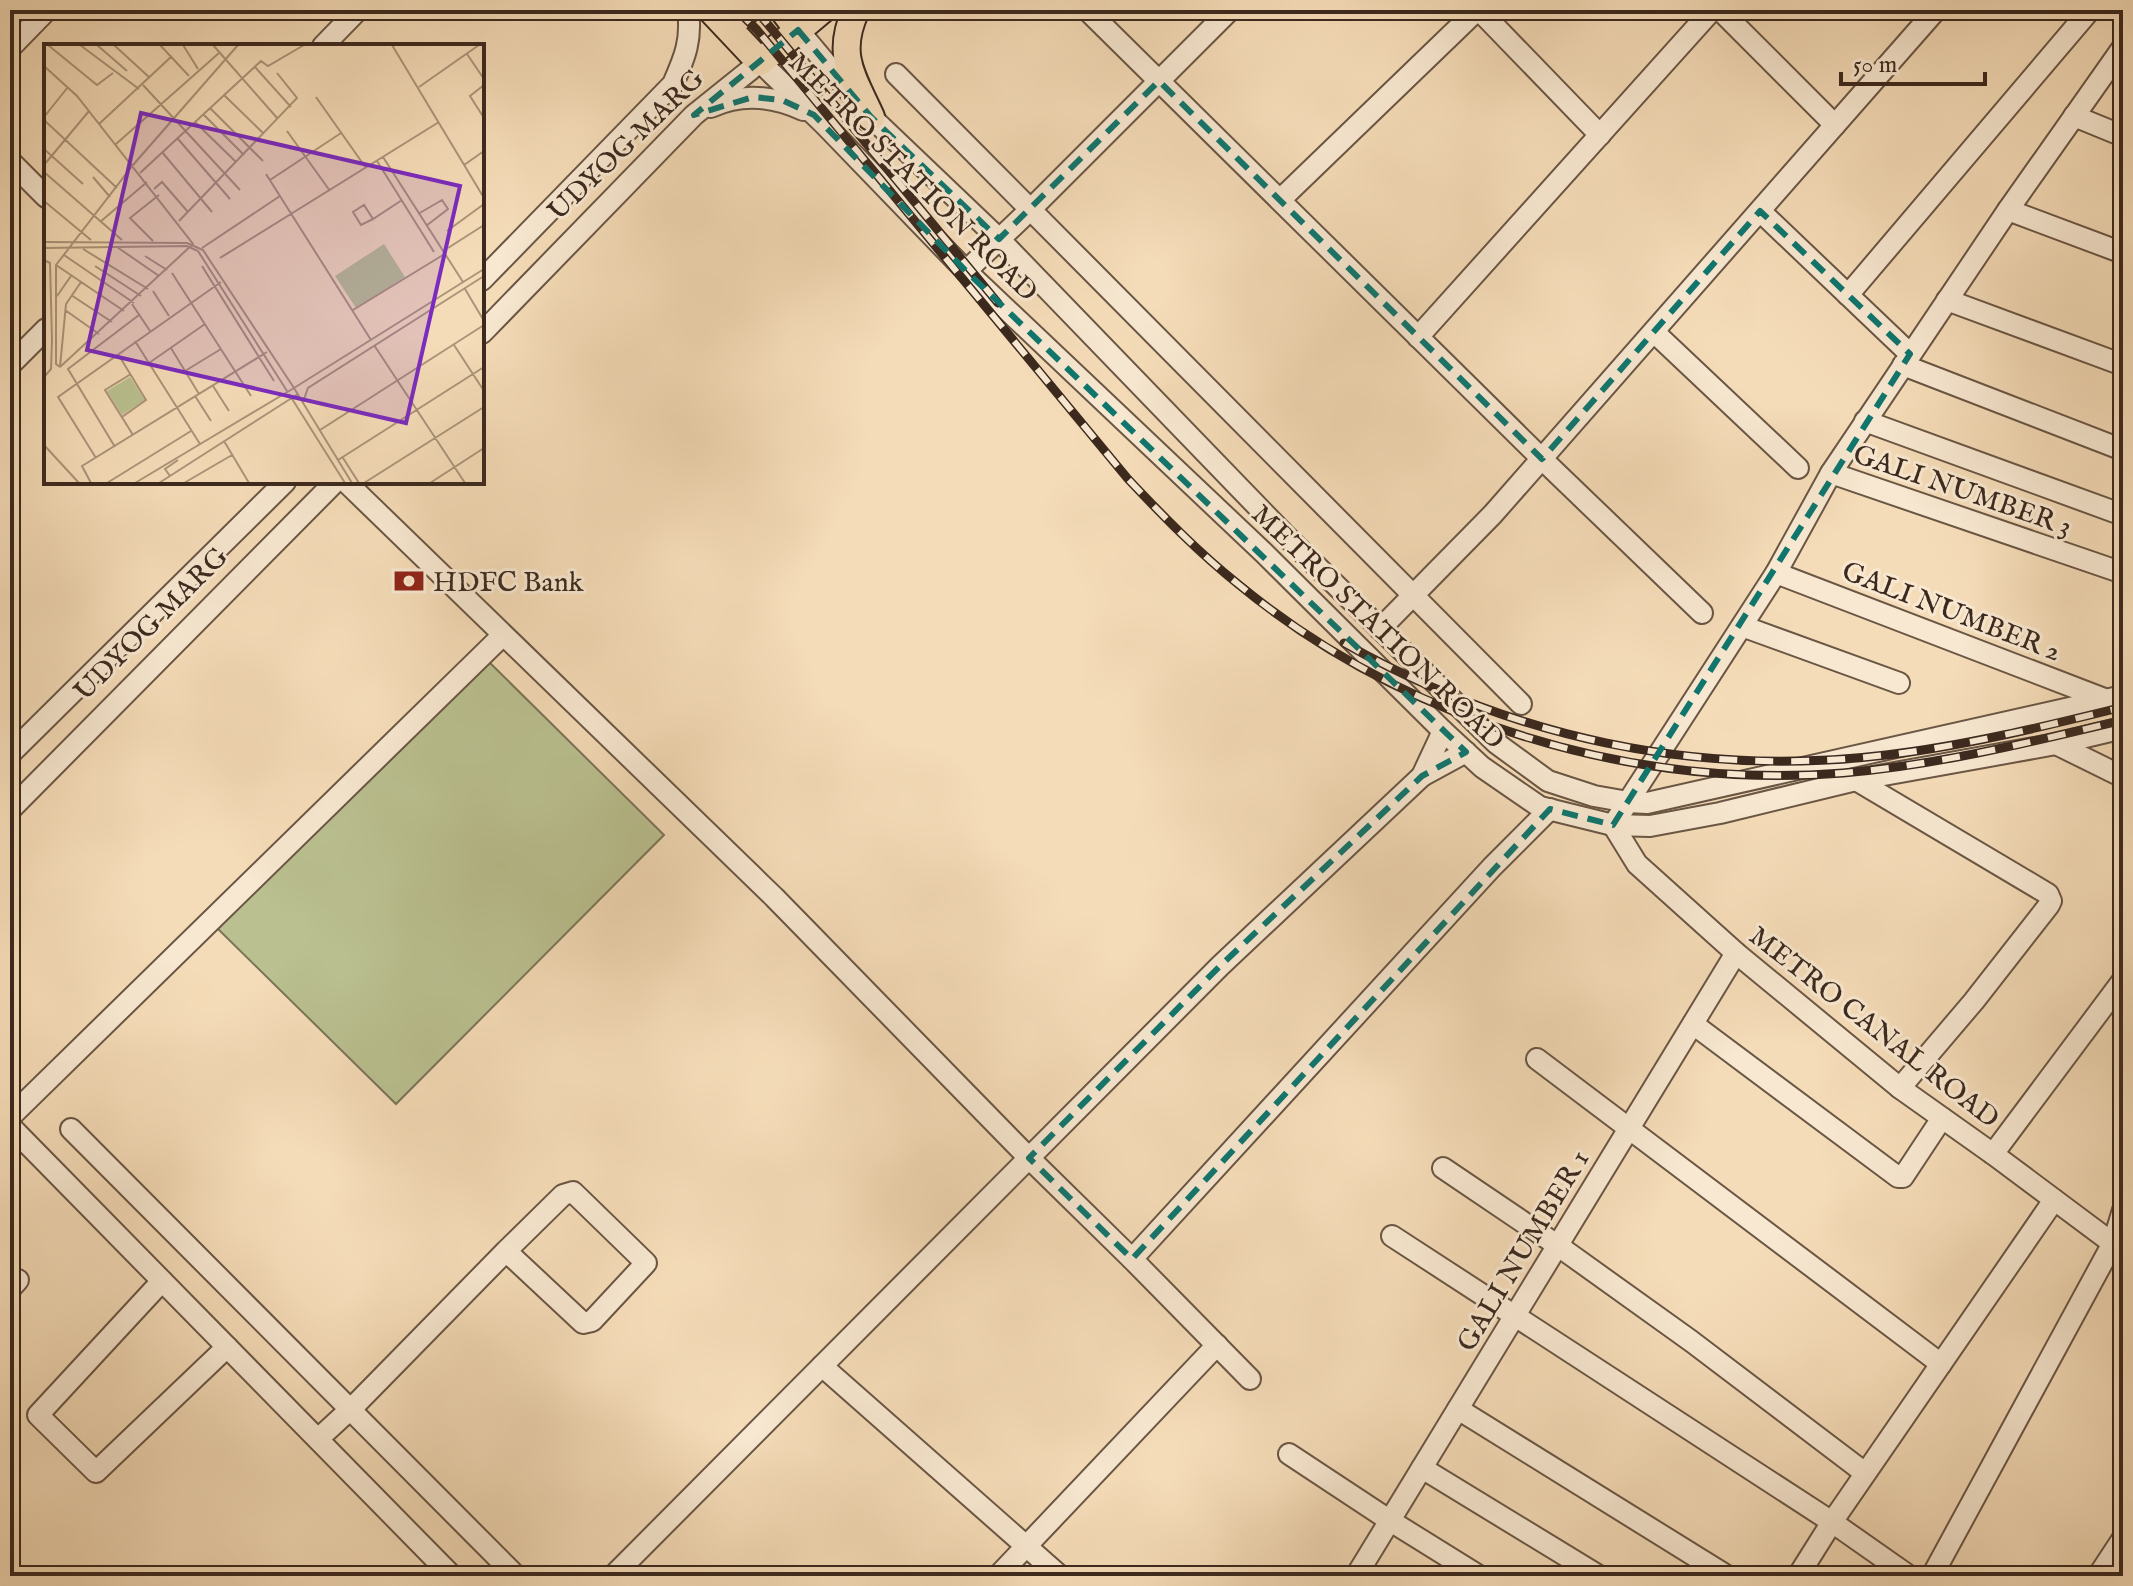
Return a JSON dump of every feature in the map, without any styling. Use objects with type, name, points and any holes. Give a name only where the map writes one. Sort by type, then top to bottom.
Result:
[{"type":"main road","name":"UDYOG MARG","points":[[760,62],[790,20],[822,10]]},
{"type":"main road","points":[[856,10],[850,22],[845,51],[871,117]]},
{"type":"main road","points":[[729,16],[760,62]]},
{"type":"street","points":[[10,48],[47,10]]},
{"type":"street","points":[[325,44],[358,10]]},
{"type":"street","name":"UDYOG MARG","points":[[484,278],[673,84],[686,54],[690,28],[688,10]]},
{"type":"street","points":[[1087,10],[1702,613]]},
{"type":"street","points":[[966,271],[1230,10]]},
{"type":"street","points":[[1280,200],[1478,10],[1600,135]]},
{"type":"street","points":[[1418,337],[1712,10]]},
{"type":"street","points":[[1720,10],[1835,125]]},
{"type":"street","points":[[1848,295],[2090,10]]},
{"type":"street","points":[[1380,629],[1493,514],[1542,459],[1835,125],[1926,14]]},
{"type":"street","name":"METRO STATION ROAD","points":[[790,20],[871,117],[999,239],[1287,537],[1496,743],[1548,781],[1594,796],[1647,803],[2115,698]]},
{"type":"street","points":[[1613,825],[1776,573],[1831,473],[1865,421],[2123,47]]},
{"type":"street","name":"UDYOG MARG","points":[[484,331],[694,115],[760,62]]},
{"type":"street","name":"METRO STATION ROAD","points":[[760,62],[966,271],[1264,553],[1443,731],[1482,767],[1540,807],[1613,825],[1650,826],[1720,813],[1856,780],[2056,744],[2123,728]]},
{"type":"street","points":[[896,74],[1521,704]]},
{"type":"street","points":[[694,115],[721,103],[753,97],[782,100],[814,115]]},
{"type":"street","points":[[2074,116],[2123,136]]},
{"type":"street","points":[[10,161],[44,195]]},
{"type":"street","points":[[2008,210],[2123,253]]},
{"type":"street","points":[[1760,211],[1848,295],[1906,359],[2123,450]]},
{"type":"street","points":[[1947,300],[2123,365]]},
{"type":"street","points":[[10,365],[44,331]]},
{"type":"street","points":[[1654,332],[1798,468]]},
{"type":"street","points":[[1865,421],[2123,515]]},
{"type":"street","name":"GALI NUMBER 3","points":[[1831,473],[2123,573]]},
{"type":"street","name":"UDYOG MARG","points":[[10,754],[283,484]]},
{"type":"street","name":"UDYOG MARG","points":[[10,810],[333,484]]},
{"type":"street","points":[[348,484],[774,897],[1250,1379]]},
{"type":"street","name":"GALI NUMBER 2","points":[[1776,573],[2115,698]]},
{"type":"street","points":[[1742,626],[1899,683]]},
{"type":"street","points":[[10,1117],[503,635]]},
{"type":"street","points":[[1422,776],[1443,731]]},
{"type":"street","points":[[2056,744],[2123,777]]},
{"type":"street","points":[[627,1571],[822,1366],[1220,966],[1422,776],[1466,752]]},
{"type":"street","points":[[1856,780],[2050,898],[2049,905],[1983,989],[1900,1088]]},
{"type":"street","points":[[1132,1259],[1550,809]]},
{"type":"street","name":"METRO CANAL ROAD","points":[[1613,825],[1637,864],[1736,953],[1900,1088],[2118,1247]]},
{"type":"street","name":"GALI NUMBER 1","points":[[1356,1576],[1736,953]]},
{"type":"street","points":[[1993,1154],[2116,1006],[2123,980]]},
{"type":"street","points":[[1693,1024],[1898,1177],[1903,1177],[1942,1118]]},
{"type":"street","points":[[1537,1059],[1941,1364]]},
{"type":"street","points":[[10,1126],[452,1576]]},
{"type":"street","points":[[71,1129],[516,1576]]},
{"type":"street","points":[[1443,1168],[1691,1341],[1865,1473]]},
{"type":"street","points":[[318,1439],[349,1410],[506,1251],[563,1195],[573,1192],[646,1263],[592,1321],[583,1323],[506,1251]]},
{"type":"street","points":[[1798,1576],[1865,1473],[2054,1200]]},
{"type":"street","points":[[1932,1576],[2118,1247],[2123,1210]]},
{"type":"street","points":[[1392,1236],[1832,1522],[1909,1576]]},
{"type":"street","points":[[162,1281],[38,1415],[96,1472],[227,1347]]},
{"type":"street","points":[[998,1576],[1217,1345]]},
{"type":"street","points":[[822,1366],[1060,1576]]},
{"type":"street","points":[[1458,1409],[1727,1576]]},
{"type":"street","points":[[1289,1454],[1479,1576]]},
{"type":"street","points":[[1422,1468],[1599,1576]]},
{"type":"street","points":[[2098,1576],[2123,1538]]},
{"type":"highlighted area","points":[[798,30],[871,117],[999,239],[1159,81],[1542,459],[1760,211],[1910,354],[1613,825],[1550,809],[1132,1259],[1029,1158],[1220,966],[1422,776],[1466,752],[966,271],[814,115],[782,100],[753,97],[694,115]]},
{"type":"green space","points":[[484,657],[664,835],[396,1104],[216,927]]},
{"type":"railway","points":[[737,10],[757,30],[1141,493],[1238,584],[1303,632],[1372,673],[1446,708],[1522,736],[1601,757],[1682,770],[1763,775],[1879,769],[1984,752],[2123,720]]},
{"type":"railway","points":[[756,10],[998,303]]},
{"type":"railway","points":[[1344,643],[1407,676],[1538,726],[1606,743],[1674,754],[1744,760],[1815,761],[1915,751],[2005,735],[2123,707]]},
{"type":"place","name":"HDFC Bank","points":[[409,581]]}]
